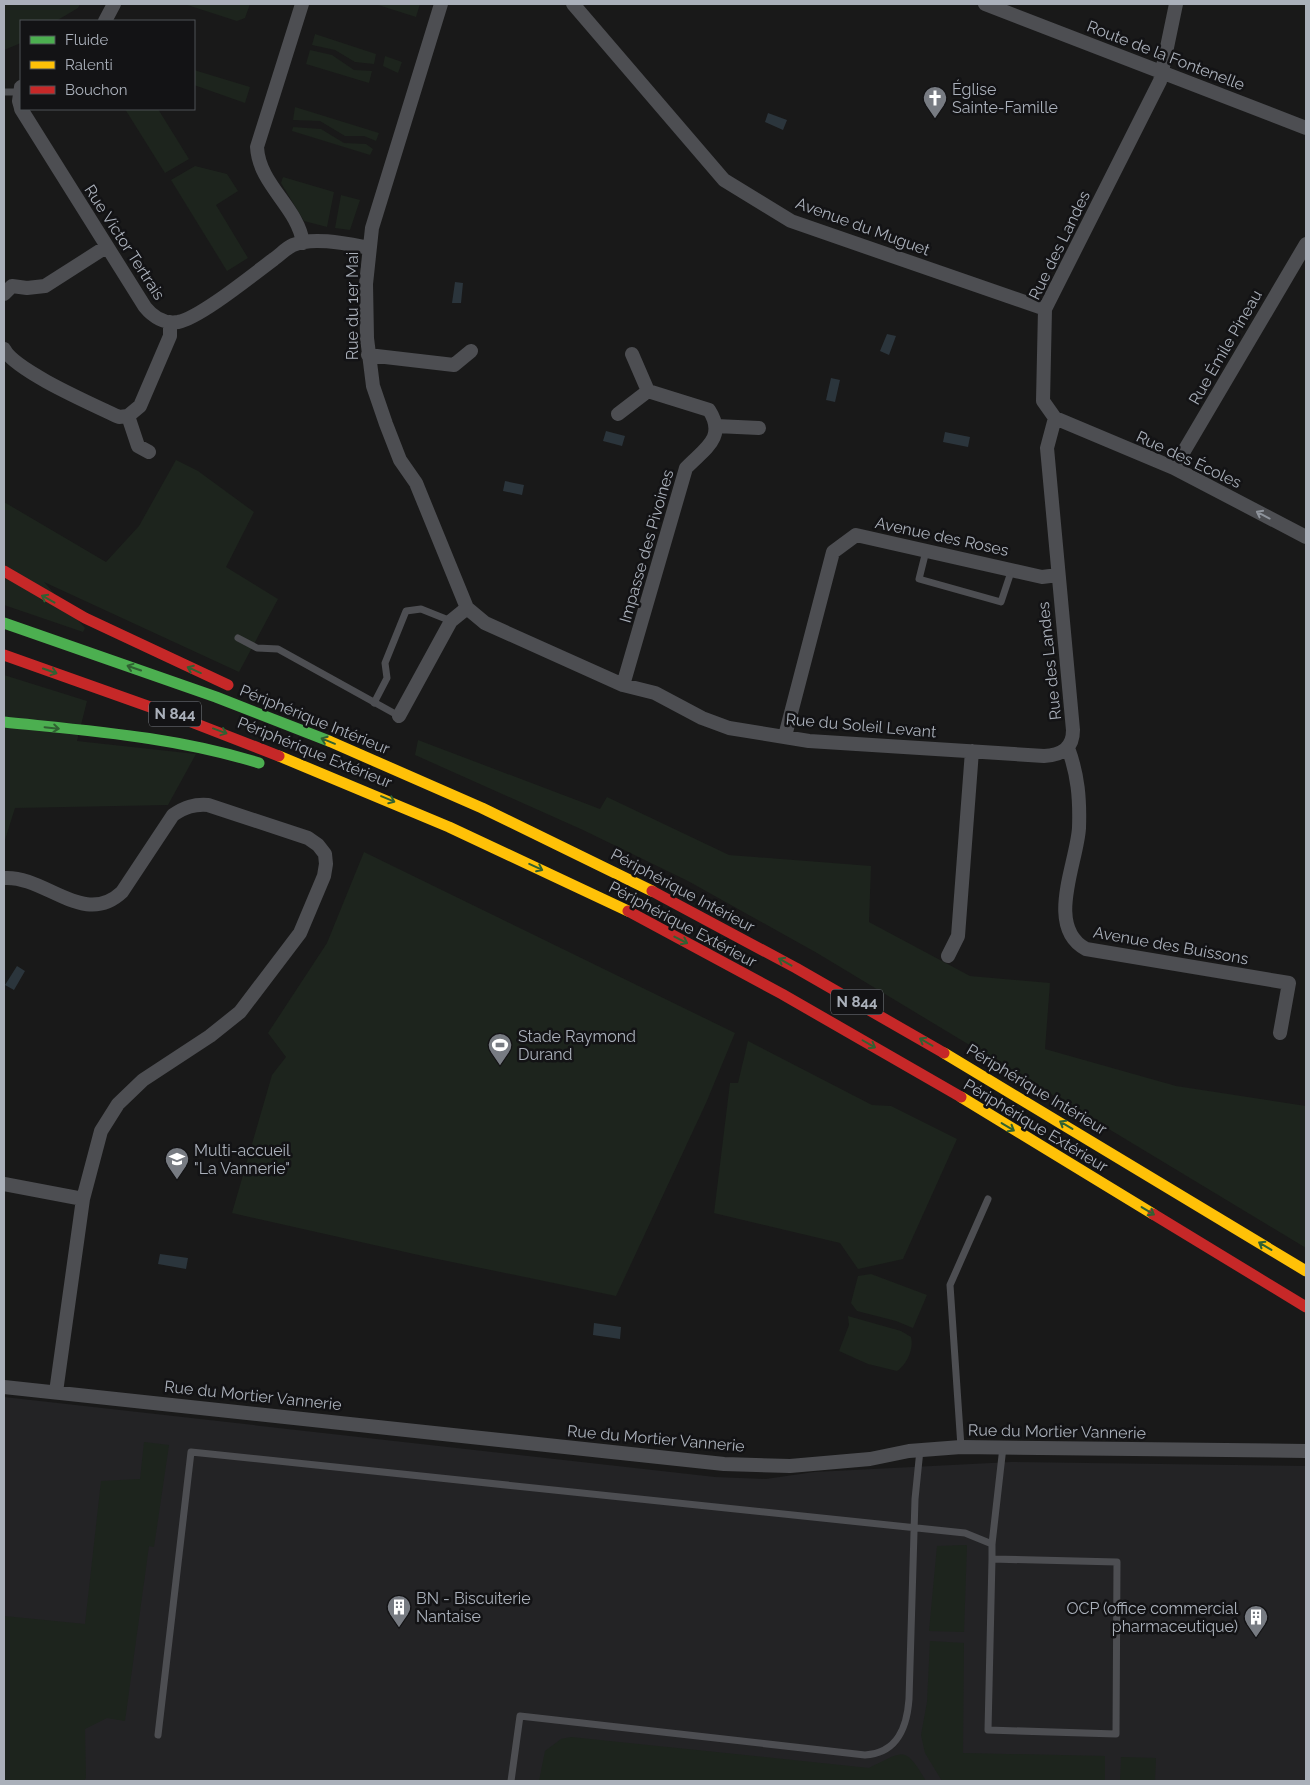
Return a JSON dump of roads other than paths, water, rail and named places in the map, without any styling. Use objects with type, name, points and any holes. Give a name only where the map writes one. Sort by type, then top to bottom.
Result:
[{"type":"highway","points":[[4,571],[44,597],[100,627],[231,686],[246,708]]},
{"type":"highway","name":"Périphérique Intérieur","points":[[4,624],[246,708],[338,745],[491,812],[622,876],[720,927],[979,1073],[1306,1271]]},
{"type":"highway","name":"Périphérique Extérieur","points":[[4,655],[176,715],[343,780],[556,876],[704,952],[895,1059],[1306,1306]]},
{"type":"highway","points":[[4,722],[145,738],[225,752],[267,765]]},
{"type":"highway","points":[[317,786],[343,780]]},
{"type":"street","points":[[106,20],[114,4]]},
{"type":"street","points":[[302,4],[257,148],[257,158],[265,176],[297,225],[303,243]]},
{"type":"street","name":"Rue du 1er Mai","points":[[441,4],[372,228],[366,284],[368,355],[373,386],[400,460],[416,483],[467,608]]},
{"type":"street","name":"Avenue du Muguet","points":[[573,4],[724,180],[791,221],[1045,309]]},
{"type":"street","name":"Route de la Fontenelle","points":[[985,4],[1306,128]]},
{"type":"street","name":"Rue des Landes","points":[[1068,748],[1073,740],[1073,730],[1047,448],[1055,418],[1043,401],[1045,309],[1162,73],[1176,4]]},
{"type":"street","name":"Rue Victor Tertrais","points":[[20,89],[18,101],[20,106]]},
{"type":"street","name":"Rue Victor Tertrais","points":[[22,110],[106,247],[152,315],[170,322],[184,320],[198,313],[235,288],[293,245],[336,242],[369,248]]},
{"type":"street","name":"Rue Émile Pineau","points":[[1174,468],[1306,244]]},
{"type":"street","points":[[4,294],[12,286],[27,288],[45,286],[106,247]]},
{"type":"street","points":[[4,348],[6,354],[55,385],[119,417],[128,416],[140,406],[170,336],[170,322]]},
{"type":"street","points":[[368,355],[454,365],[471,351]]},
{"type":"street","points":[[632,354],[648,391],[709,410],[716,426],[759,428]]},
{"type":"street","points":[[618,414],[648,391]]},
{"type":"street","points":[[128,416],[138,446],[149,452]]},
{"type":"street","name":"Rue des Écoles","points":[[1055,418],[1174,468],[1306,538]]},
{"type":"street","name":"Impasse des Pivoines","points":[[623,685],[686,468],[711,445],[716,436],[716,426]]},
{"type":"street","name":"Avenue des Roses","points":[[785,736],[833,552],[856,535],[1042,577],[1058,574]]},
{"type":"street","points":[[399,716],[451,621],[467,608]]},
{"type":"street","name":"Rue du Soleil Levant","points":[[467,608],[485,623],[623,685],[655,693],[702,718],[729,728],[809,741],[1044,756],[1052,756],[1068,748]]},
{"type":"street","name":"Avenue des Buissons","points":[[1068,748],[1078,779],[1079,800],[1076,852],[1064,904],[1065,917],[1072,936],[1079,945],[1086,949],[1289,983],[1280,1033]]},
{"type":"street","points":[[948,956],[958,936],[972,751]]},
{"type":"street","points":[[4,878],[22,879],[81,904],[102,904],[114,899],[122,892],[173,815],[183,808],[196,804],[208,805],[308,838],[318,845],[324,854],[326,864],[324,876],[300,933],[240,1012],[210,1036],[144,1080],[118,1104],[101,1132],[83,1199],[56,1392]]},
{"type":"street","points":[[4,1184],[83,1199]]},
{"type":"street","name":"Rue du Mortier Vannerie","points":[[4,1387],[724,1464],[790,1466],[870,1459],[920,1450],[961,1447],[1306,1451]]},
{"type":"lane","points":[[4,92],[20,89]]},
{"type":"lane","points":[[926,551],[919,579],[1001,602],[1012,570]]},
{"type":"lane","points":[[374,703],[387,678],[385,663],[406,611],[421,609],[451,621]]},
{"type":"lane","points":[[238,638],[258,648],[278,649],[399,716]]},
{"type":"lane","points":[[961,1447],[950,1285],[988,1199]]},
{"type":"lane","points":[[992,1559],[1117,1562],[1116,1734],[988,1730],[992,1544],[1003,1447]]},
{"type":"lane","points":[[512,1781],[520,1716],[865,1755],[876,1754],[896,1743],[901,1735],[908,1708],[914,1529],[920,1450]]},
{"type":"lane","points":[[158,1735],[191,1452],[966,1534],[992,1544]]},
{"type":"place","name":"Église Sainte-Famille","points":[[935,119]]},
{"type":"place","name":"Stade Raymond Durand","points":[[500,1066]]},
{"type":"place","name":"Multi-accueil \"La Vannerie\"","points":[[177,1180]]},
{"type":"place","name":"BN - Biscuiterie Nantaise","points":[[399,1628]]},
{"type":"place","name":"OCP (office commercial pharmaceutique)","points":[[1256,1638]]}]
